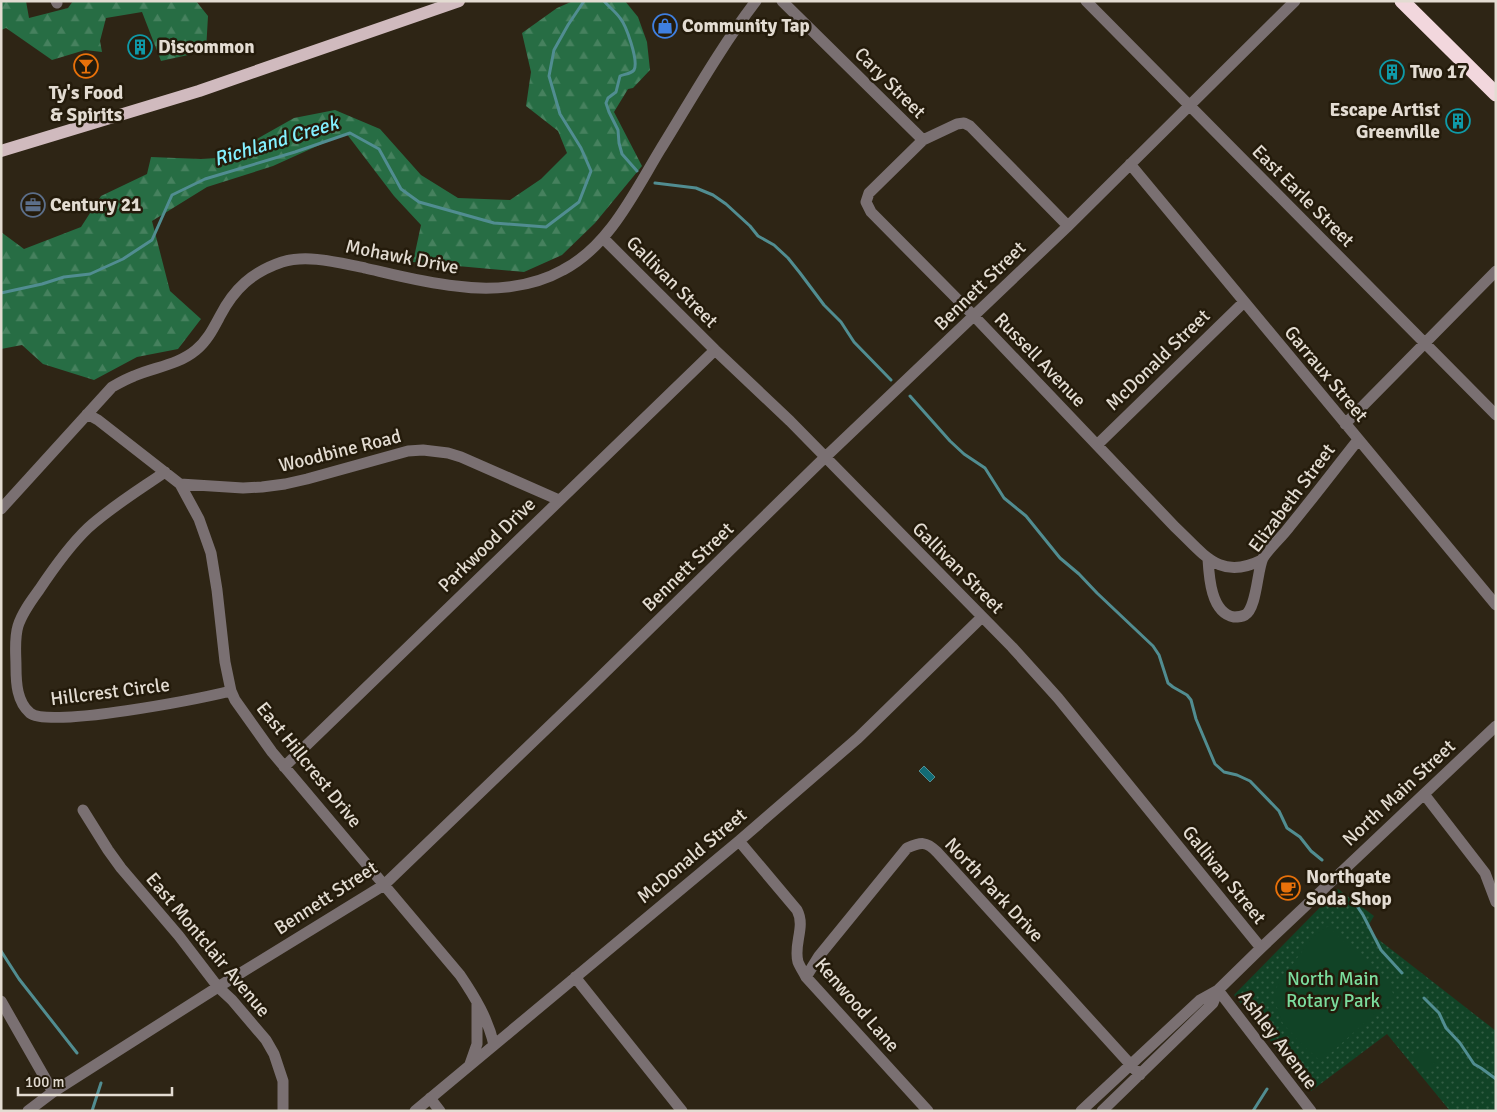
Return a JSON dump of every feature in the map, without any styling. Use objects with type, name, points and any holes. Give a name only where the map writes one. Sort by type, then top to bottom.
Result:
[{"type":"highway","points":[[1402,1],[1496,94]]},
{"type":"main road","points":[[1,151],[198,91],[458,1]]},
{"type":"street","name":"Mohawk Drive","points":[[1,509],[112,387],[132,376],[181,360],[194,352],[213,330],[237,290],[259,272],[273,265],[300,259],[332,261],[441,284],[486,288],[508,287],[530,282],[564,270],[592,250],[628,203],[725,44],[756,1]]},
{"type":"street","name":"Cary Street","points":[[782,1],[923,140],[957,124],[964,123],[970,126],[1068,226]]},
{"type":"street","name":"East Earle Street","points":[[1086,1],[1496,415]]},
{"type":"street","name":"Bennett Street","points":[[28,1111],[53,1092],[218,987],[384,885],[1068,226],[1295,1]]},
{"type":"street","name":"Russell Avenue","points":[[923,140],[869,193],[866,202],[871,212],[1208,559],[1230,569],[1251,566],[1262,560]]},
{"type":"street","name":"Garraux Street","points":[[1130,164],[1496,605]]},
{"type":"street","name":"Gallivan Street","points":[[603,238],[790,422],[1012,647],[1058,698],[1260,948]]},
{"type":"street","name":"Elizabeth Street","points":[[1345,424],[1496,271]]},
{"type":"street","name":"McDonald Street","points":[[1097,444],[1244,302]]},
{"type":"street","name":"Parkwood Drive","points":[[284,767],[715,350]]},
{"type":"street","name":"East Hillcrest Drive","points":[[87,414],[98,420],[180,484],[199,519],[210,553],[217,590],[225,662],[231,691],[235,700],[284,767],[460,975],[490,1027],[494,1044]]},
{"type":"street","name":"Elizabeth Street","points":[[1208,559],[1209,576],[1214,597],[1219,607],[1230,616],[1244,616],[1249,612],[1262,560],[1358,440]]},
{"type":"street","name":"Woodbine Road","points":[[180,484],[244,488],[284,484],[390,455],[423,450],[448,453],[461,457],[559,500]]},
{"type":"street","name":"Hillcrest Circle","points":[[165,472],[105,514],[87,530],[47,578],[18,624],[16,638],[16,687],[23,704],[30,714],[42,718],[87,716],[207,697],[231,691]]},
{"type":"street","name":"McDonald Street","points":[[415,1111],[739,841],[858,738],[982,617]]},
{"type":"street","name":"North Main Street","points":[[1081,1111],[1200,1000],[1218,990],[1424,794],[1494,731]]},
{"type":"street","points":[[1424,794],[1485,873],[1496,902]]},
{"type":"street","name":"East Montclair Avenue","points":[[83,810],[121,868],[179,936],[218,987],[232,1000],[266,1040],[274,1054],[283,1080],[283,1111]]},
{"type":"street","name":"Kenwood Lane","points":[[739,841],[801,916],[798,964],[806,977],[928,1111]]},
{"type":"street","name":"North Park Drive","points":[[806,977],[818,956],[907,848],[917,844],[925,844],[931,846],[937,852],[1140,1075]]},
{"type":"street","points":[[575,977],[682,1111]]},
{"type":"street","name":"North Main Street","points":[[1102,1111],[1213,1003],[1218,990]]},
{"type":"street","name":"Ashley Avenue","points":[[1218,990],[1311,1111]]},
{"type":"street","points":[[1,1001],[53,1092]]},
{"type":"street","points":[[469,1065],[477,1044],[477,1002]]},
{"type":"street","points":[[430,1098],[440,1111]]},
{"type":"green space","points":[[1,1],[26,1],[29,18],[68,8],[73,1],[196,1],[208,16],[206,51],[161,61],[142,12],[106,18],[100,41],[102,52],[85,50],[52,60],[6,28],[1,30]]},
{"type":"green space","points":[[573,1],[625,1],[638,17],[647,42],[650,70],[633,88],[628,89],[614,112],[642,166],[595,223],[562,255],[524,272],[413,262],[421,225],[394,196],[346,133],[273,166],[207,187],[152,221],[170,291],[201,319],[178,349],[137,357],[94,380],[43,364],[22,345],[1,349],[1,232],[24,249],[81,227],[101,196],[147,174],[151,157],[201,159],[248,156],[255,140],[294,118],[335,110],[380,129],[421,175],[458,198],[510,200],[541,179],[567,153],[558,131],[526,106],[531,72],[522,33],[557,8]]},
{"type":"green space","name":"North Main Rotary Park","points":[[1338,889],[1374,916],[1368,926],[1374,936],[1496,1031],[1496,1111],[1450,1111],[1387,1034],[1311,1091],[1234,995]]},
{"type":"green space","points":[[1328,926],[1391,988],[1394,996],[1321,1062],[1283,1024],[1276,1005],[1276,988],[1312,938]]},
{"type":"green space","points":[[1421,1049],[1435,1062],[1427,1071],[1412,1058]]},
{"type":"water","points":[[924,766],[935,777],[930,782],[919,771]]},
{"type":"waterway","name":"Richland Creek","points":[[1,293],[64,277],[90,274],[123,259],[152,240],[172,195],[205,179],[350,133],[379,149],[401,189],[419,202],[494,223],[546,227],[579,202],[591,171],[581,148],[560,114],[549,76],[554,50],[584,1]]},
{"type":"waterway","points":[[604,1],[623,22],[635,59],[634,70],[620,76],[616,92],[608,98],[606,103],[618,130],[622,154],[637,171]]},
{"type":"waterway","points":[[655,183],[696,188],[713,195],[726,204],[758,236],[774,245],[788,258],[824,305],[841,322],[854,342],[891,380]]},
{"type":"waterway","points":[[910,396],[950,441],[964,454],[985,468],[1004,498],[1026,516],[1060,558],[1153,646],[1159,655],[1168,683],[1187,695],[1191,700],[1196,719],[1215,764],[1224,772],[1250,781],[1279,811],[1287,828],[1300,837],[1311,851],[1322,860]]},
{"type":"waterway","points":[[1353,900],[1381,950],[1402,973]]},
{"type":"waterway","points":[[1,951],[19,979],[77,1053]]},
{"type":"waterway","points":[[1424,998],[1439,1013],[1446,1028],[1460,1043],[1474,1064],[1496,1079]]},
{"type":"waterway","points":[[92,1111],[101,1083]]},
{"type":"waterway","points":[[1253,1111],[1267,1089]]},
{"type":"place","name":"Community Tap","points":[[665,26]]},
{"type":"place","name":"Discommon","points":[[140,47]]},
{"type":"place","name":"Ty's Food & Spirits","points":[[86,66]]},
{"type":"place","name":"Two 17","points":[[1392,72]]},
{"type":"place","name":"Escape Artist Greenville","points":[[1458,121]]},
{"type":"place","name":"Century 21","points":[[33,205]]},
{"type":"place","name":"Northgate Soda Shop","points":[[1288,888]]}]
